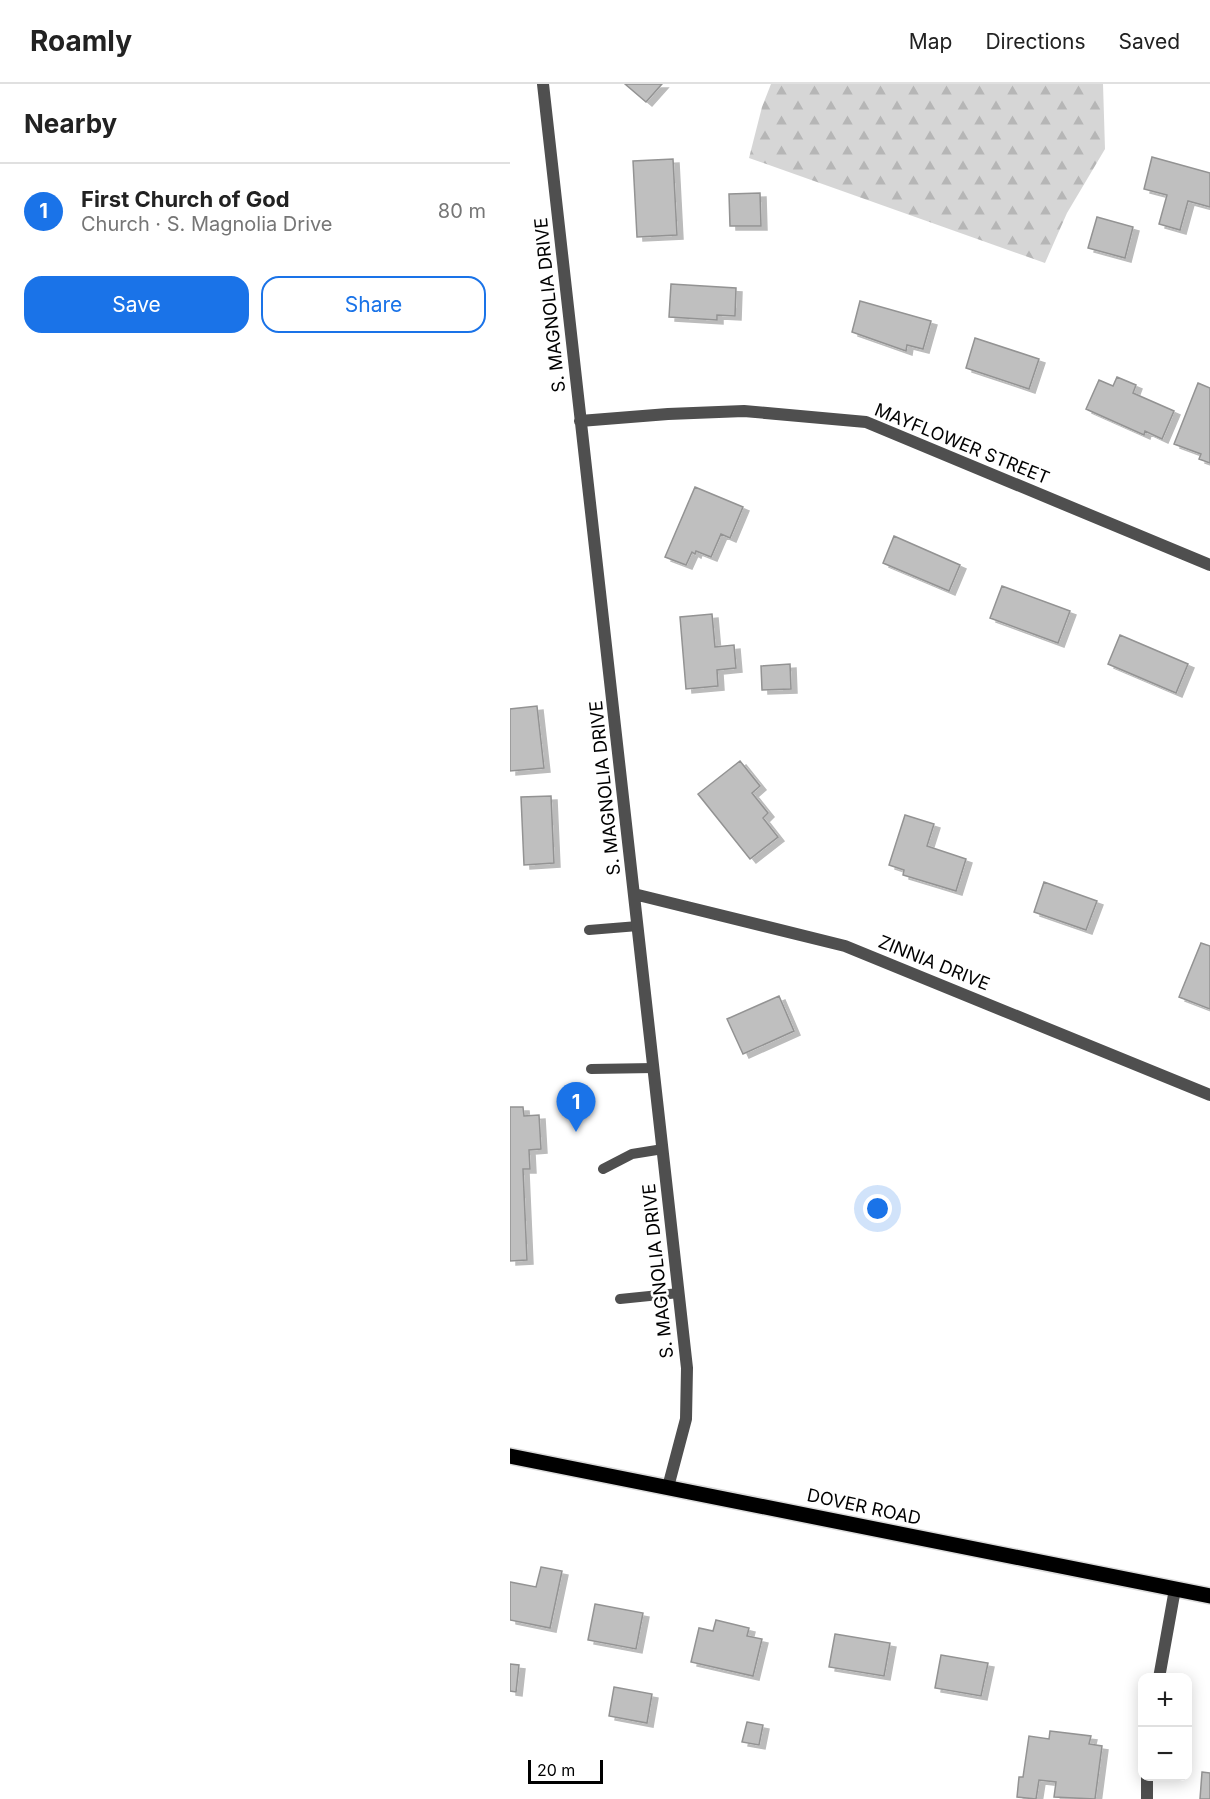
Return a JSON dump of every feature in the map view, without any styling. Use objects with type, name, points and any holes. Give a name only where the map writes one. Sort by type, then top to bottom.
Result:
[{"type":"main road","name":"DOVER ROAD","points":[[510,1455],[1210,1596]]},
{"type":"street","name":"S. MAGNOLIA DRIVE","points":[[543,84],[679,1293],[688,1396],[686,1419],[668,1487]]},
{"type":"street","name":"MAYFLOWER STREET","points":[[580,421],[744,411],[866,422],[1210,565]]},
{"type":"street","name":"ZINNIA DRIVE","points":[[634,894],[845,946],[1210,1095]]},
{"type":"street","points":[[1160,1673],[1175,1589]]},
{"type":"street","points":[[1147,1781],[1147,1799]]},
{"type":"lane","points":[[589,930],[638,926]]},
{"type":"lane","points":[[591,1069],[654,1068]]},
{"type":"lane","points":[[603,1170],[632,1154],[663,1149]]},
{"type":"lane","points":[[620,1299],[679,1293]]},
{"type":"green space","points":[[771,84],[1103,84],[1105,149],[1067,213],[1045,263],[749,158],[762,107]]},
{"type":"building","points":[[625,84],[662,84],[646,102]]},
{"type":"building","points":[[1152,157],[1210,173],[1210,207],[1188,201],[1180,230],[1159,224],[1167,195],[1144,189]]},
{"type":"building","points":[[673,159],[677,235],[637,237],[633,161]]},
{"type":"building","points":[[760,193],[761,226],[730,226],[729,194]]},
{"type":"building","points":[[1097,217],[1133,227],[1125,258],[1088,248]]},
{"type":"building","points":[[671,284],[736,288],[735,316],[717,315],[717,320],[669,317]]},
{"type":"building","points":[[860,301],[931,321],[923,349],[907,345],[906,351],[852,332]]},
{"type":"building","points":[[975,338],[1039,359],[1029,389],[966,368]]},
{"type":"building","points":[[1117,377],[1136,385],[1133,393],[1174,411],[1162,439],[1145,431],[1144,435],[1086,409],[1099,380],[1113,386]]},
{"type":"building","points":[[1198,383],[1210,388],[1210,463],[1199,459],[1201,454],[1174,444]]},
{"type":"building","points":[[695,487],[743,507],[730,538],[721,534],[711,557],[696,551],[695,554],[692,552],[686,565],[665,557]]},
{"type":"building","points":[[894,536],[960,565],[949,591],[883,563]]},
{"type":"building","points":[[1002,586],[1070,611],[1058,643],[990,618]]},
{"type":"building","points":[[712,614],[715,647],[734,645],[736,668],[717,670],[718,686],[686,689],[680,617]]},
{"type":"building","points":[[1120,635],[1188,664],[1176,693],[1108,664]]},
{"type":"building","points":[[790,664],[791,689],[762,690],[761,666]]},
{"type":"building","points":[[537,706],[544,768],[510,771],[510,709]]},
{"type":"building","points":[[740,761],[760,786],[752,793],[768,813],[763,818],[778,837],[750,859],[698,794]]},
{"type":"building","points":[[551,796],[554,863],[524,865],[521,797]]},
{"type":"building","points":[[905,815],[934,824],[927,846],[966,859],[956,891],[903,875],[904,870],[889,865]]},
{"type":"building","points":[[1044,882],[1097,901],[1086,930],[1034,912]]},
{"type":"building","points":[[1201,943],[1210,946],[1210,1009],[1179,997]]},
{"type":"building","points":[[779,996],[794,1031],[743,1054],[727,1019]]},
{"type":"building","points":[[510,1107],[523,1107],[524,1116],[539,1115],[541,1149],[529,1150],[530,1169],[523,1169],[527,1260],[510,1261]]},
{"type":"building","points":[[541,1567],[562,1571],[550,1628],[510,1620],[510,1582],[536,1587]]},
{"type":"building","points":[[595,1604],[643,1613],[636,1649],[588,1640]]},
{"type":"building","points":[[716,1620],[749,1628],[747,1636],[762,1639],[753,1676],[691,1662],[699,1628],[713,1631]]},
{"type":"building","points":[[835,1634],[890,1643],[884,1676],[829,1667]]},
{"type":"building","points":[[941,1655],[988,1663],[981,1696],[935,1688]]},
{"type":"building","points":[[510,1664],[519,1665],[516,1692],[510,1691]]},
{"type":"building","points":[[614,1687],[652,1694],[647,1723],[609,1716]]},
{"type":"building","points":[[747,1722],[763,1725],[759,1745],[742,1742]]},
{"type":"building","points":[[1050,1731],[1091,1736],[1089,1744],[1102,1746],[1095,1799],[1054,1797],[1056,1782],[1039,1780],[1036,1799],[1017,1797],[1019,1777],[1023,1777],[1029,1736],[1049,1739]]},
{"type":"building","points":[[1202,1772],[1210,1773],[1210,1799],[1200,1799]]},
{"type":"place","name":"First Church of God","points":[[576,1132]]}]
